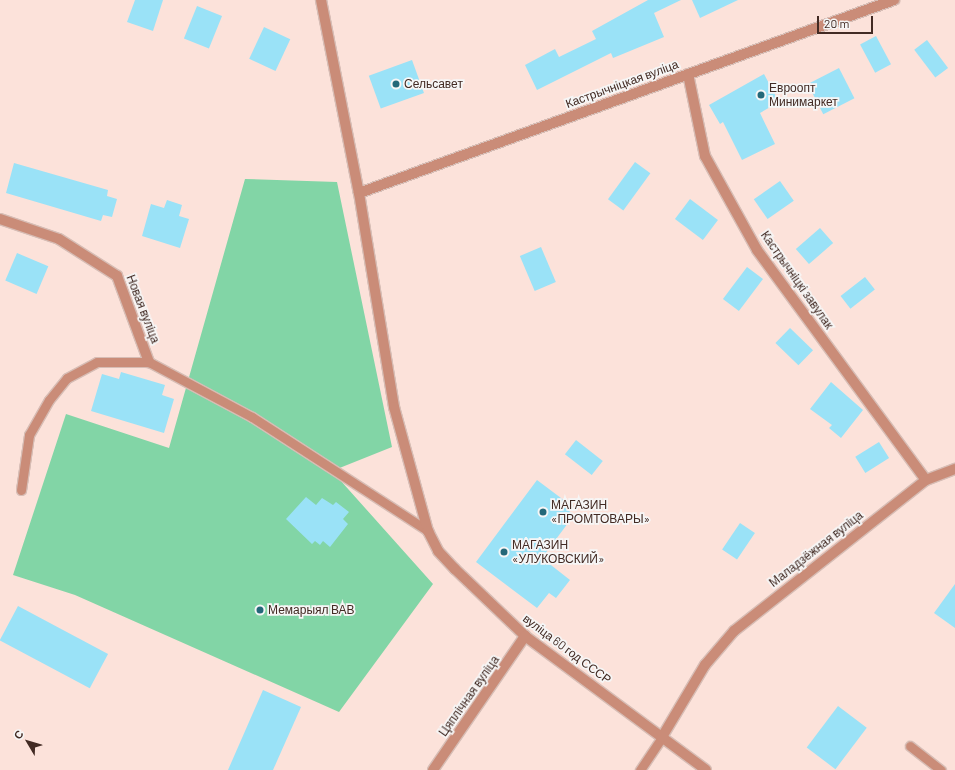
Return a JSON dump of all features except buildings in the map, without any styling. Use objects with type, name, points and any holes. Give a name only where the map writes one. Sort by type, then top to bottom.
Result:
[{"type":"street","name":"вуліца 60 год СССР","points":[[320,0],[360,193],[394,407],[428,531],[438,551],[525,636],[706,770]]},
{"type":"street","name":"Кастрычніцкая вуліца","points":[[360,193],[894,0]]},
{"type":"street","name":"Кастрычніцкі завулак","points":[[688,74],[705,156],[757,250],[926,480]]},
{"type":"street","name":"Новая вуліца","points":[[0,219],[59,239],[117,276],[149,362]]},
{"type":"street","name":"Маладзёжная вуліца","points":[[662,737],[705,665],[734,631],[768,602],[926,480],[955,469]]},
{"type":"street","name":"Цяплічная вуліца","points":[[433,770],[525,636]]},
{"type":"lane","points":[[21,490],[29,435],[49,400],[67,378],[96,362],[149,362],[252,418],[428,531]]},
{"type":"lane","points":[[640,770],[662,737]]},
{"type":"lane","points":[[910,746],[941,770]]},
{"type":"green space","points":[[245,179],[337,182],[392,447],[332,471],[433,584],[339,712],[75,595],[13,575],[66,414],[169,448]]},
{"type":"place","name":"Сельсавет","points":[[396,84]]},
{"type":"place","name":"Евроопт Минимаркет","points":[[761,95]]},
{"type":"place","name":"МАГАЗИН «ПРОМТОВАРЫ»","points":[[543,512]]},
{"type":"place","name":"МАГАЗИН «УЛУКОВСКИЙ»","points":[[504,552]]},
{"type":"place","name":"Мемарыял ВАВ","points":[[260,610]]}]
